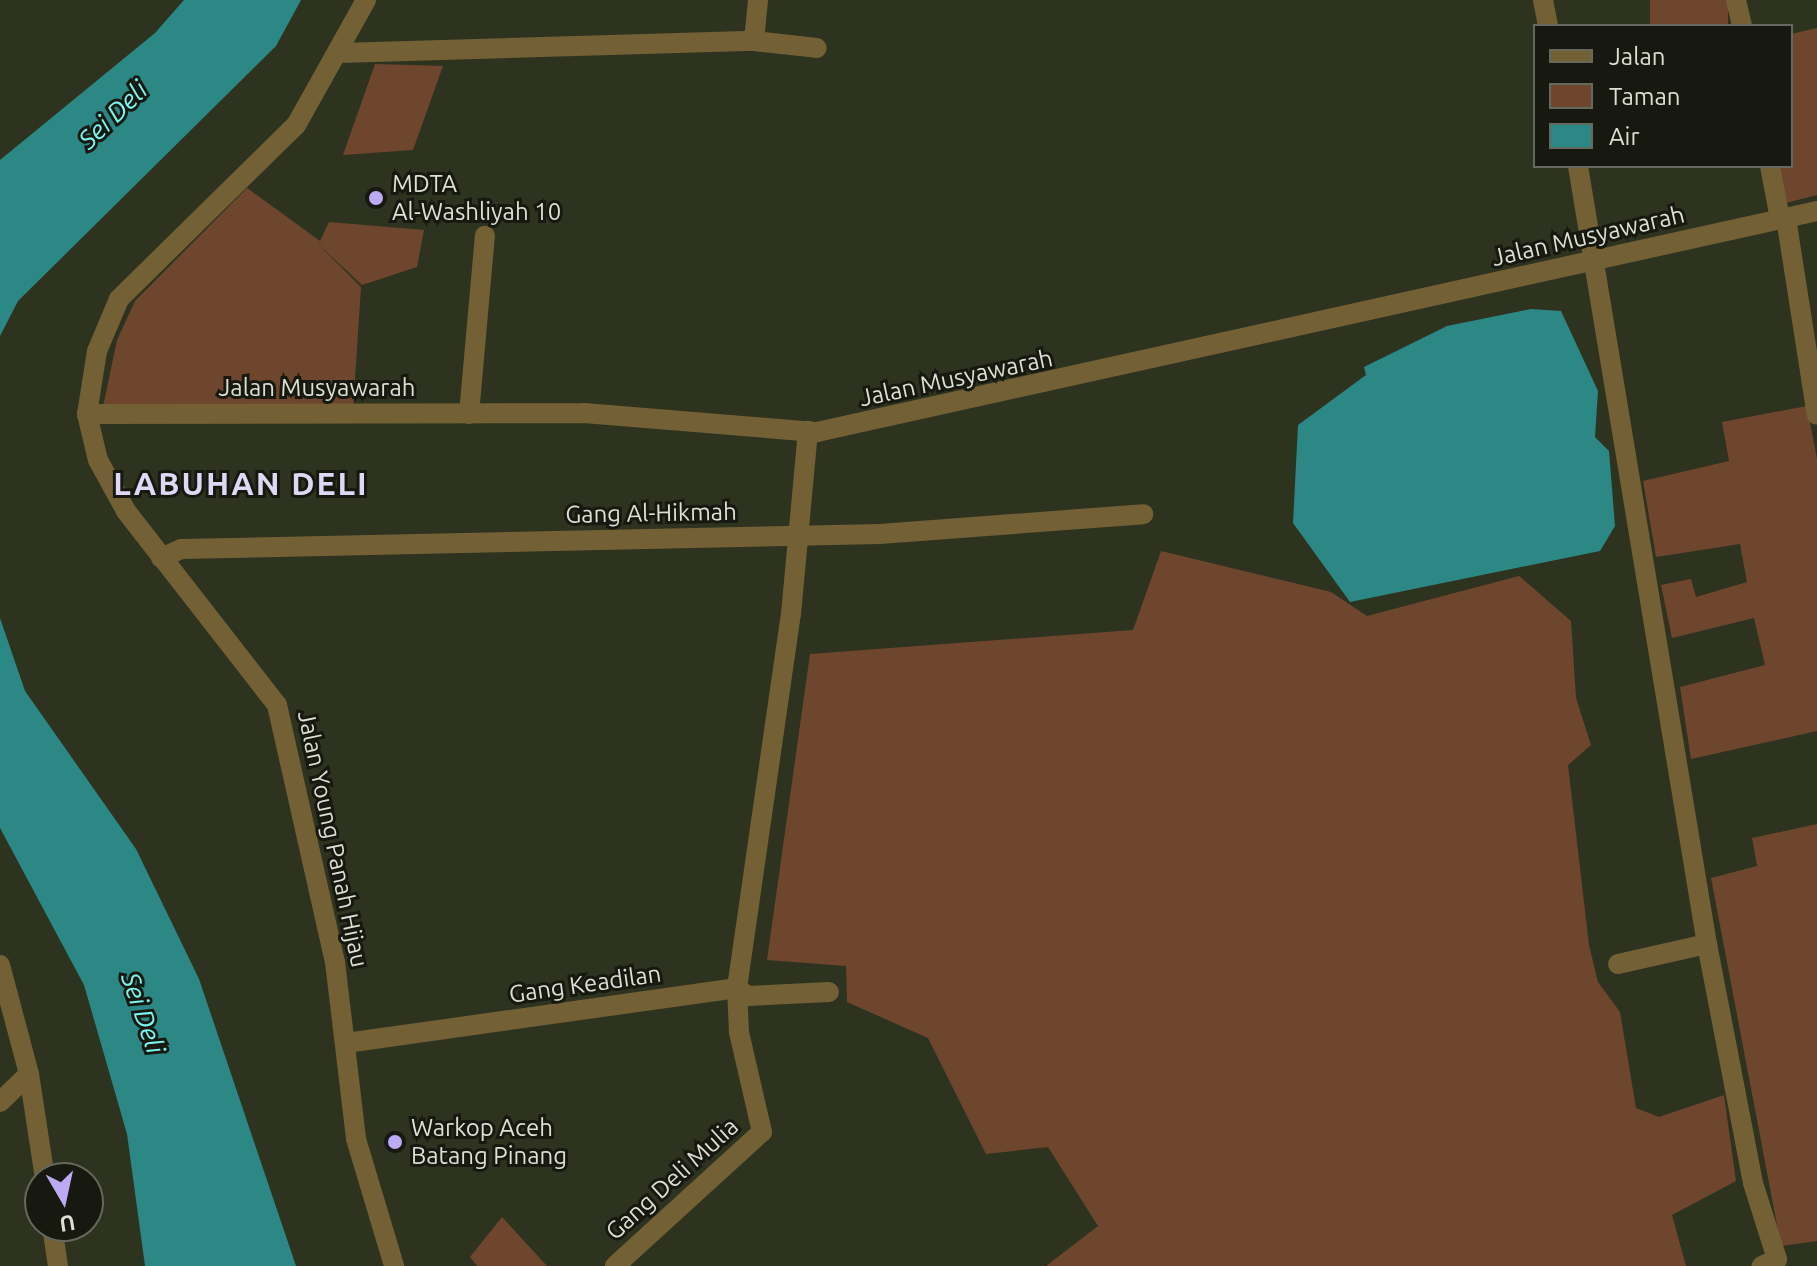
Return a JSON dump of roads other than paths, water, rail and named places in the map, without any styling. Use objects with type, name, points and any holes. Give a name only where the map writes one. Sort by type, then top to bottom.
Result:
[{"type":"street","name":"Jalan Young Panah Hijau","points":[[366,0],[340,53],[296,125],[119,299],[97,351],[87,414],[111,486],[161,558],[277,705],[346,1043],[356,1139],[394,1266]]},
{"type":"street","points":[[754,41],[758,0]]},
{"type":"street","points":[[1543,0],[1548,24]]},
{"type":"street","points":[[1736,0],[1742,24]]},
{"type":"street","points":[[340,53],[754,41],[817,48]]},
{"type":"street","points":[[1578,168],[1707,944],[1753,1183],[1777,1259],[1762,1266]]},
{"type":"street","points":[[1770,168],[1783,218],[1817,415]]},
{"type":"street","name":"Jalan Musyawarah","points":[[87,414],[626,415],[808,431],[948,407],[1817,211]]},
{"type":"street","points":[[469,414],[485,236]]},
{"type":"street","points":[[737,988],[808,431]]},
{"type":"street","name":"Gang Al-Hikmah","points":[[161,558],[181,549],[796,536],[1143,514]]},
{"type":"street","points":[[1618,964],[1707,944]]},
{"type":"street","points":[[0,965],[29,1074],[43,1162]]},
{"type":"street","name":"Gang Keadilan","points":[[346,1043],[737,988],[748,996],[829,992]]},
{"type":"street","name":"Gang Deli Mulia","points":[[615,1266],[758,1141],[737,988]]},
{"type":"street","points":[[0,1102],[29,1074]]},
{"type":"street","points":[[54,1242],[58,1266]]},
{"type":"water","name":"Sei Deli","points":[[184,0],[301,0],[276,46],[18,301],[0,336],[0,160],[155,33]]},
{"type":"water","points":[[1531,309],[1561,311],[1598,391],[1595,437],[1609,451],[1615,526],[1600,551],[1350,602],[1293,523],[1298,425],[1366,375],[1364,367],[1447,326]]},
{"type":"water","name":"Sei Deli","points":[[0,618],[25,691],[136,849],[199,979],[296,1266],[145,1266],[127,1134],[84,985],[0,828]]},
{"type":"place","name":"MDTA Al-Washliyah 10","points":[[376,198]]},
{"type":"place","name":"Warkop Aceh Batang Pinang","points":[[395,1142]]},
{"type":"district","name":"LABUHAN DELI","points":[[241,483]]}]
